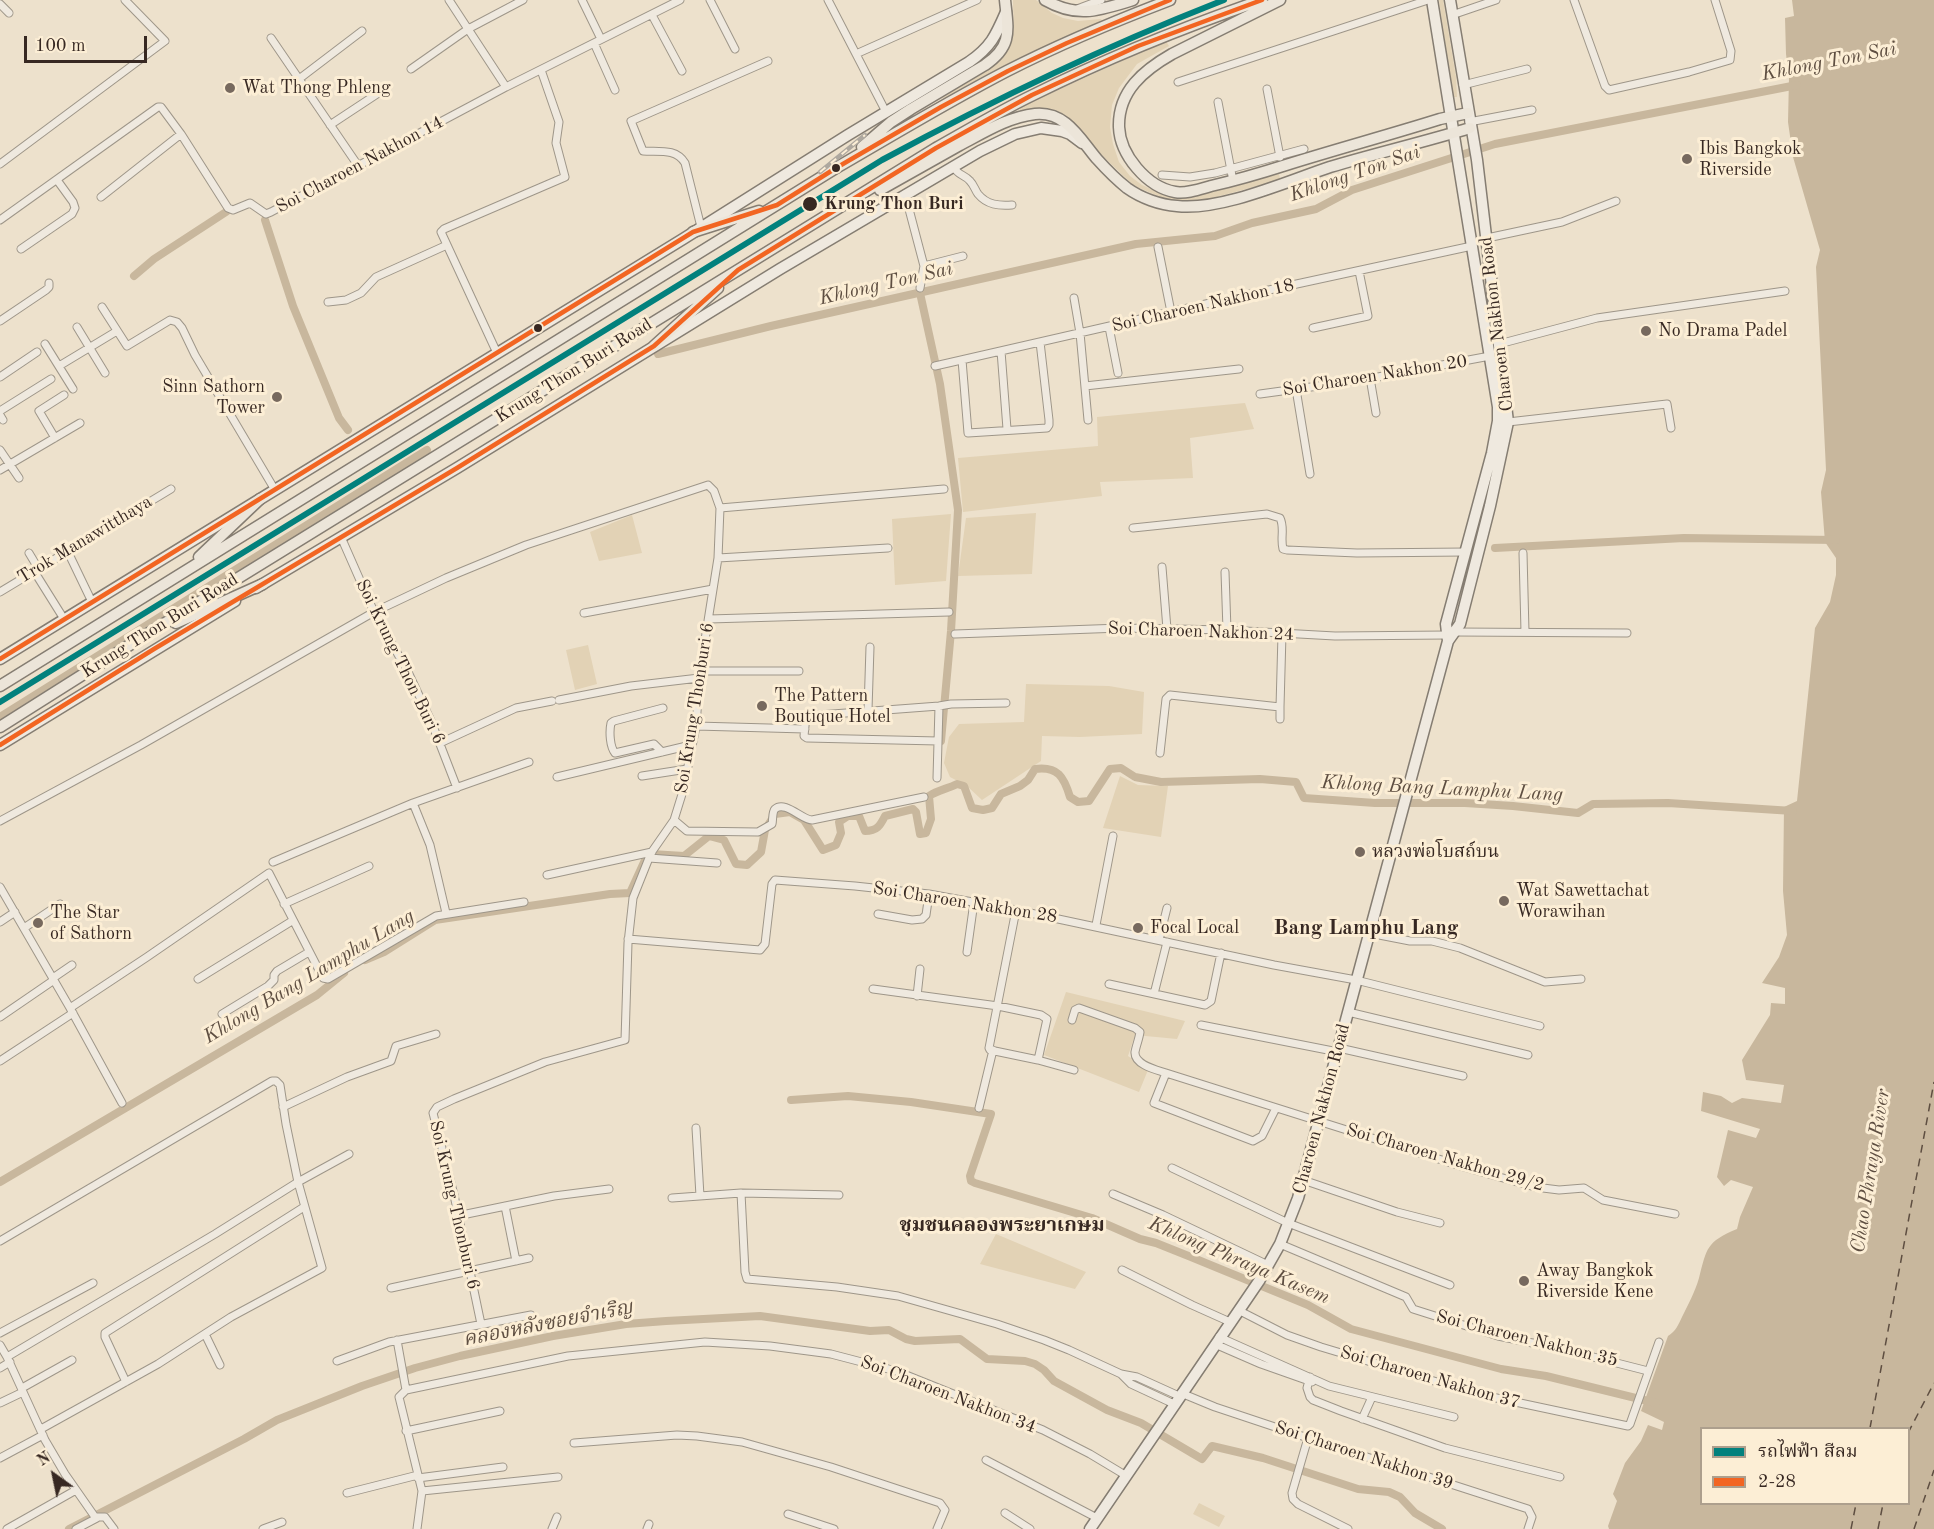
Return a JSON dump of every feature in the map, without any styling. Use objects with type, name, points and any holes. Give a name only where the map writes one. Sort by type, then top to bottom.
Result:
[{"type":"main road","points":[[1046,0],[1071,11],[1085,12],[1133,0]]},
{"type":"main road","name":"Krung Thon Buri Road","points":[[0,687],[836,168],[940,107],[1008,71],[1127,16],[1170,0]]},
{"type":"main road","name":"Krung Thon Buri Road","points":[[0,727],[135,641],[889,176],[983,121],[1042,90],[1138,46],[1262,0]]},
{"type":"main road","points":[[1280,0],[1172,54],[1143,73],[1133,83],[1123,100],[1119,133],[1124,150],[1135,166],[1147,177],[1175,192],[1190,192],[1233,181],[1283,162],[1450,116],[1469,121]]},
{"type":"main road","name":"Charoen Nakhon Road","points":[[1430,0],[1459,164],[1490,356],[1498,421],[1484,487],[1446,624],[1450,636]]},
{"type":"main road","name":"Charoen Nakhon Road","points":[[1090,1529],[1257,1283],[1280,1244],[1303,1180],[1450,636],[1460,624],[1477,560],[1508,422],[1477,160],[1450,0]]},
{"type":"main road","points":[[0,659],[979,56],[992,42],[1006,6]]},
{"type":"main road","points":[[836,168],[891,122],[998,55],[1006,43],[1006,6]]},
{"type":"main road","points":[[780,244],[987,131],[1019,118],[1046,114],[1058,118],[1082,138],[1096,158],[1126,187],[1152,201],[1177,206],[1200,207],[1255,193],[1332,167],[1452,134],[1469,121]]},
{"type":"main road","name":"Krung Thon Buri Road","points":[[0,745],[953,166],[1015,134],[1041,128],[1070,135],[1096,158]]},
{"type":"main road","points":[[1283,162],[1290,181]]},
{"type":"main road","points":[[697,230],[777,205]]},
{"type":"main road","points":[[654,346],[738,270]]},
{"type":"main road","points":[[184,572],[260,499]]},
{"type":"main road","points":[[135,641],[263,584]]},
{"type":"main road","points":[[0,678],[53,654]]},
{"type":"street","points":[[0,164],[165,41],[126,0]]},
{"type":"street","points":[[449,0],[506,87]]},
{"type":"street","points":[[411,69],[468,29],[523,0]]},
{"type":"street","points":[[582,0],[615,90]]},
{"type":"street","name":"Soi Charoen Nakhon 14","points":[[0,220],[158,107],[161,107],[181,134],[228,208],[233,210],[250,203],[266,213],[271,212],[506,87],[680,0]]},
{"type":"street","points":[[710,0],[735,49]]},
{"type":"street","points":[[828,0],[886,112]]},
{"type":"street","points":[[856,54],[977,0]]},
{"type":"street","points":[[1071,11],[1101,0]]},
{"type":"street","points":[[1178,82],[1430,0]]},
{"type":"street","points":[[1452,15],[1496,0]]},
{"type":"street","points":[[1574,0],[1605,86],[1609,90],[1730,60],[1731,51],[1715,0]]},
{"type":"street","points":[[0,4],[9,13]]},
{"type":"street","points":[[652,15],[682,71]]},
{"type":"street","points":[[299,79],[362,31]]},
{"type":"street","points":[[271,38],[359,167]]},
{"type":"street","points":[[697,230],[685,163],[681,156],[667,151],[643,151],[632,120],[768,61]]},
{"type":"street","points":[[1463,85],[1527,69]]},
{"type":"street","points":[[497,353],[441,232],[566,177],[556,143],[559,122],[541,70]]},
{"type":"street","points":[[1267,89],[1283,162]]},
{"type":"street","points":[[330,125],[380,92]]},
{"type":"street","points":[[1218,102],[1233,181]]},
{"type":"street","points":[[1469,121],[1532,110]]},
{"type":"street","points":[[100,197],[181,134]]},
{"type":"street","points":[[1162,175],[1190,177],[1283,162],[1304,149]]},
{"type":"street","points":[[953,166],[958,174],[970,181],[986,202],[1012,206]]},
{"type":"street","points":[[21,249],[72,214],[75,208],[74,202],[57,180]]},
{"type":"street","points":[[905,194],[924,266],[920,288]]},
{"type":"street","points":[[1487,238],[1562,222],[1616,201]]},
{"type":"street","points":[[327,302],[353,297],[367,288],[376,277],[447,245]]},
{"type":"street","name":"Soi Charoen Nakhon 18","points":[[935,366],[1472,246]]},
{"type":"street","points":[[1158,247],[1171,312]]},
{"type":"street","points":[[924,266],[963,256]]},
{"type":"street","points":[[1313,328],[1368,316],[1359,271]]},
{"type":"street","points":[[0,321],[46,290],[49,283]]},
{"type":"street","points":[[1499,344],[1597,318],[1785,291]]},
{"type":"street","points":[[1074,298],[1080,333],[1088,420]]},
{"type":"street","points":[[102,307],[127,346],[170,320],[177,322],[274,490]]},
{"type":"street","points":[[77,327],[105,373]]},
{"type":"street","points":[[1109,327],[1118,373]]},
{"type":"street","points":[[59,366],[117,331]]},
{"type":"street","points":[[962,360],[968,433],[1047,428],[1049,425],[1040,342]]},
{"type":"street","points":[[45,344],[73,389]]},
{"type":"street","points":[[1001,351],[1007,429]]},
{"type":"street","points":[[0,377],[37,352]]},
{"type":"street","name":"Soi Charoen Nakhon 20","points":[[1260,394],[1370,378],[1490,356]]},
{"type":"street","points":[[1085,386],[1239,369]]},
{"type":"street","points":[[1370,378],[1376,413]]},
{"type":"street","points":[[0,411],[51,379]]},
{"type":"street","points":[[1296,389],[1310,474]]},
{"type":"street","points":[[55,438],[39,411],[64,395]]},
{"type":"street","points":[[1508,422],[1667,404],[1671,428]]},
{"type":"street","points":[[0,470],[80,423]]},
{"type":"street","points":[[0,450],[19,477]]},
{"type":"street","name":"Soi Krung Thonburi 6","points":[[374,612],[446,578],[526,545],[708,485],[714,491],[720,508],[718,558],[712,589],[710,619],[699,674],[696,726],[681,802],[674,820],[650,855],[633,898],[628,939],[625,1040],[545,1062],[435,1109],[433,1117],[454,1195],[481,1324]]},
{"type":"street","name":"Trok Manawitthaya","points":[[0,592],[171,489]]},
{"type":"street","points":[[720,508],[944,489]]},
{"type":"street","points":[[1133,528],[1267,514],[1280,518],[1284,525],[1282,544],[1283,549],[1287,550],[1357,553],[1466,552]]},
{"type":"street","name":"Soi Krung Thon Buri 6","points":[[341,537],[374,612],[408,672],[440,743],[457,788]]},
{"type":"street","points":[[718,558],[888,548]]},
{"type":"street","points":[[67,550],[92,602]]},
{"type":"street","points":[[1523,553],[1525,632]]},
{"type":"street","points":[[28,557],[64,619]]},
{"type":"street","points":[[1162,567],[1167,629]]},
{"type":"street","points":[[1225,572],[1227,630]]},
{"type":"street","points":[[584,613],[712,589]]},
{"type":"street","points":[[0,821],[151,739],[374,612]]},
{"type":"street","points":[[710,619],[949,612]]},
{"type":"street","name":"Soi Charoen Nakhon 24","points":[[955,634],[1121,628],[1227,630],[1335,636],[1450,636],[1525,632],[1627,633]]},
{"type":"street","points":[[1280,719],[1282,634]]},
{"type":"street","points":[[868,710],[870,647]]},
{"type":"street","points":[[440,743],[516,708],[555,700],[699,674],[800,671]]},
{"type":"street","points":[[1160,753],[1166,699],[1170,695],[1280,707]]},
{"type":"street","points":[[938,741],[807,738],[804,736],[806,715],[951,704],[1006,703]]},
{"type":"street","points":[[937,778],[939,706]]},
{"type":"street","points":[[662,752],[654,744],[615,753],[612,750],[610,723],[663,708]]},
{"type":"street","points":[[696,726],[805,729]]},
{"type":"street","points":[[557,777],[692,745]]},
{"type":"street","points":[[273,862],[413,803],[529,762]]},
{"type":"street","points":[[642,776],[687,769]]},
{"type":"street","points":[[674,820],[687,831],[758,832],[772,824],[773,812],[776,808],[793,810],[803,819],[812,820],[924,797]]},
{"type":"street","points":[[413,803],[430,845],[446,913]]},
{"type":"street","points":[[1096,925],[1113,836]]},
{"type":"street","points":[[547,875],[650,855],[717,862]]},
{"type":"street","points":[[284,904],[369,866]]},
{"type":"street","points":[[0,1061],[269,873],[323,978],[328,979],[430,919],[446,913],[524,902]]},
{"type":"street","name":"Soi Charoen Nakhon 28","points":[[628,939],[760,950],[765,944],[772,884],[775,880],[855,886],[929,894],[1096,925],[1167,942],[1356,980],[1540,1026]]},
{"type":"street","points":[[0,887],[122,1103]]},
{"type":"street","points":[[878,914],[922,920],[926,915],[929,894]]},
{"type":"street","points":[[967,952],[974,902]]},
{"type":"street","points":[[24,928],[60,904]]},
{"type":"street","points":[[1159,940],[1167,908]]},
{"type":"street","points":[[1017,910],[989,1047],[993,1050],[1038,1059],[1074,1070]]},
{"type":"street","points":[[0,922],[15,912]]},
{"type":"street","points":[[198,979],[292,921]]},
{"type":"street","points":[[1369,933],[1403,940],[1432,941],[1460,948],[1545,982],[1581,979]]},
{"type":"street","points":[[1154,994],[1167,942]]},
{"type":"street","points":[[222,1014],[267,986],[274,980],[277,972],[309,952]]},
{"type":"street","points":[[1109,984],[1199,1004],[1209,1003],[1221,953]]},
{"type":"street","points":[[0,1017],[72,965]]},
{"type":"street","points":[[917,996],[920,969]]},
{"type":"street","points":[[873,989],[998,1006],[1041,1015],[1047,1019],[1038,1059]]},
{"type":"street","name":"Soi Charoen Nakhon 29/2","points":[[1072,1020],[1075,1010],[1079,1008],[1135,1028],[1140,1032],[1136,1059],[1142,1064],[1166,1073],[1464,1167],[1535,1187],[1559,1190],[1584,1188],[1603,1200],[1675,1214]]},
{"type":"street","points":[[1348,1012],[1528,1055]]},
{"type":"street","points":[[1201,1025],[1463,1076]]},
{"type":"street","points":[[283,1107],[347,1077],[391,1061],[396,1046],[436,1034]]},
{"type":"street","points":[[979,1108],[993,1050]]},
{"type":"street","points":[[1166,1073],[1154,1103],[1254,1141],[1262,1136],[1276,1108]]},
{"type":"street","points":[[0,1240],[274,1080],[280,1085],[298,1182],[322,1268],[231,1317],[0,1458]]},
{"type":"street","points":[[696,1128],[700,1196]]},
{"type":"street","points":[[0,1368],[8,1360],[298,1182],[349,1155]]},
{"type":"street","points":[[1172,1168],[1288,1223],[1450,1285]]},
{"type":"street","points":[[1303,1180],[1397,1212],[1440,1223]]},
{"type":"street","points":[[458,1216],[554,1196],[609,1190]]},
{"type":"street","points":[[672,1198],[741,1193],[839,1195]]},
{"type":"street","name":"Soi Charoen Nakhon 39","points":[[741,1193],[747,1278],[898,1296],[1006,1327],[1069,1350],[1121,1374],[1131,1384],[1215,1407],[1528,1509],[1532,1517],[1528,1529]]},
{"type":"street","points":[[1113,1194],[1268,1265]]},
{"type":"street","points":[[506,1206],[516,1261]]},
{"type":"street","points":[[126,1382],[105,1333],[304,1207]]},
{"type":"street","name":"Soi Charoen Nakhon 35","points":[[1280,1244],[1406,1297],[1413,1309],[1498,1335],[1648,1371]]},
{"type":"street","points":[[391,1288],[529,1258]]},
{"type":"street","points":[[1122,1270],[1230,1322]]},
{"type":"street","points":[[0,1333],[93,1283]]},
{"type":"street","name":"Soi Charoen Nakhon 37","points":[[1238,1310],[1287,1335],[1312,1344],[1473,1393],[1628,1426],[1648,1371]]},
{"type":"street","points":[[337,1361],[397,1340],[531,1315]]},
{"type":"street","points":[[205,1334],[220,1365]]},
{"type":"street","points":[[397,1340],[406,1390],[399,1397],[422,1491],[417,1529]]},
{"type":"street","points":[[1217,1340],[1310,1380],[1454,1417]]},
{"type":"street","name":"Soi Charoen Nakhon 34","points":[[406,1390],[568,1356],[705,1342],[770,1346],[831,1354],[886,1368],[1042,1430],[1125,1475]]},
{"type":"street","points":[[1648,1371],[1659,1342]]},
{"type":"street","points":[[0,1346],[65,1474],[94,1515],[105,1517],[114,1529]]},
{"type":"street","points":[[0,1403],[72,1360]]},
{"type":"street","points":[[1310,1380],[1307,1392],[1313,1400],[1445,1448],[1560,1477]]},
{"type":"street","points":[[1362,1419],[1372,1396]]},
{"type":"street","points":[[406,1431],[500,1411]]},
{"type":"street","points":[[574,1443],[677,1435],[742,1442],[831,1467],[940,1503],[945,1510],[937,1529]]},
{"type":"street","points":[[1308,1438],[1296,1474],[1293,1499],[1298,1504],[1348,1529]]},
{"type":"street","points":[[986,1460],[1097,1518]]},
{"type":"street","points":[[347,1493],[418,1477],[503,1467]]},
{"type":"street","points":[[422,1491],[558,1477]]},
{"type":"street","points":[[7,1529],[76,1490]]},
{"type":"street","points":[[1005,1513],[1030,1529]]},
{"type":"street","points":[[788,1514],[834,1529]]},
{"type":"street","points":[[76,1529],[94,1515]]},
{"type":"street","points":[[552,1529],[557,1517]]},
{"type":"street","points":[[263,1529],[282,1522]]},
{"type":"shaded area","points":[[1013,0],[1036,0],[1052,13],[1063,18],[1078,21],[1101,19],[1102,21],[941,99],[1004,54],[1013,35]]},
{"type":"shaded area","points":[[1439,0],[1443,0],[1456,77],[1457,97],[1453,97]]},
{"type":"shaded area","points":[[1166,41],[1169,46],[1137,64],[1119,88],[1112,105],[1110,127],[1113,144],[1119,162],[1130,176],[1142,185],[1169,197],[1190,198],[1279,174],[1280,178],[1194,203],[1173,203],[1133,185],[1060,115],[1023,114],[1020,111],[1020,107]]},
{"type":"shaded area","points":[[1245,403],[1254,429],[1190,438],[1193,478],[1100,482],[1102,496],[963,512],[958,458],[1098,446],[1097,417]]},
{"type":"shaded area","points":[[1036,513],[1032,574],[958,576],[966,518]]},
{"type":"shaded area","points":[[951,514],[946,581],[895,585],[892,519]]},
{"type":"shaded area","points":[[632,515],[642,553],[599,561],[590,532]]},
{"type":"shaded area","points":[[588,645],[597,684],[575,690],[566,650]]},
{"type":"shaded area","points":[[1026,684],[1109,686],[1144,692],[1142,734],[1042,736],[1041,761],[982,800],[967,786],[950,777],[944,763],[949,737],[959,724],[1024,722]]},
{"type":"shaded area","points":[[1120,776],[1138,785],[1168,786],[1161,837],[1103,828]]},
{"type":"shaded area","points":[[1066,992],[1185,1021],[1177,1039],[1135,1035],[1128,1056],[1148,1070],[1139,1092],[1044,1055]]},
{"type":"shaded area","points":[[996,1234],[1086,1272],[1075,1289],[980,1264]]},
{"type":"shaded area","points":[[1199,1503],[1225,1516],[1219,1527],[1193,1514]]},
{"type":"water","name":"Chao Phraya River","points":[[1792,0],[1934,0],[1934,1529],[1609,1529],[1617,1501],[1613,1494],[1625,1463],[1641,1441],[1648,1425],[1662,1430],[1664,1422],[1641,1411],[1668,1336],[1676,1328],[1691,1298],[1709,1247],[1719,1238],[1737,1229],[1753,1187],[1731,1180],[1724,1186],[1717,1177],[1728,1130],[1756,1138],[1760,1129],[1701,1111],[1703,1092],[1721,1096],[1732,1103],[1742,1098],[1781,1103],[1784,1085],[1746,1080],[1742,1060],[1770,1015],[1771,1003],[1785,1004],[1785,988],[1762,983],[1779,957],[1787,935],[1783,891],[1784,807],[1797,801],[1815,628],[1830,602],[1836,575],[1836,558],[1825,542],[1821,492],[1826,470],[1816,267],[1820,250],[1793,157],[1788,122],[1789,78],[1785,18],[1794,16]]},
{"type":"waterway","name":"Khlong Ton Sai","points":[[658,354],[771,326],[1136,244],[1215,236],[1252,223],[1316,209],[1352,190],[1495,144],[1797,85]]},
{"type":"waterway","points":[[134,276],[154,259],[226,212]]},
{"type":"waterway","points":[[265,220],[293,306],[339,418],[348,430]]},
{"type":"waterway","points":[[920,293],[940,384],[958,510],[951,631],[941,741]]},
{"type":"waterway","name":"Khlong Ton Sai","points":[[0,717],[427,450]]},
{"type":"waterway","points":[[1495,548],[1684,538],[1836,540]]},
{"type":"waterway","name":"Khlong Bang Lamphu Lang","points":[[365,960],[384,952],[435,920],[630,893],[646,858],[651,854],[684,856],[709,836],[724,840],[736,864],[747,865],[761,852],[765,830],[775,814],[790,812],[804,820],[823,850],[836,845],[841,833],[839,822],[848,816],[859,816],[865,831],[869,831],[878,827],[885,816],[913,809],[916,812],[920,834],[926,833],[931,819],[929,796],[932,794],[957,784],[964,786],[972,808],[983,810],[992,808],[1001,794],[1020,786],[1028,780],[1035,769],[1049,769],[1059,774],[1070,797],[1078,802],[1089,801],[1110,769],[1121,768],[1135,777],[1161,782],[1260,779],[1296,782],[1304,798],[1375,803],[1465,803],[1578,813],[1593,804],[1668,803],[1793,811]]},
{"type":"waterway","name":"Khlong Bang Lamphu Lang","points":[[0,1182],[317,995],[344,973]]},
{"type":"waterway","name":"Khlong Phraya Kasem","points":[[791,1100],[848,1096],[911,1102],[991,1114],[970,1176],[971,1181],[975,1183],[1092,1218],[1308,1305],[1351,1329],[1501,1369],[1546,1376],[1656,1403]]},
{"type":"waterway","name":"คลองหลังซอยจำเริญ","points":[[69,1529],[277,1420],[362,1386],[415,1368],[553,1336],[626,1324],[760,1316],[870,1331],[889,1330],[915,1341],[960,1339],[987,1359],[1025,1361],[1035,1364],[1054,1381],[1107,1410],[1141,1423],[1202,1459],[1212,1446],[1263,1458],[1358,1489],[1389,1492],[1400,1497],[1415,1513],[1442,1529]]},
{"type":"ferry route","points":[[1870,1427],[1934,1082]]},
{"type":"ferry route","points":[[1910,1429],[1934,1383]]},
{"type":"ferry route","points":[[1914,1529],[1934,1470]]},
{"type":"ferry route","points":[[1851,1529],[1856,1505]]},
{"type":"ferry route","points":[[1878,1529],[1883,1505]]},
{"type":"railway","points":[[820,172],[865,135]]},
{"type":"metro line","name":"สีลม","points":[[0,702],[882,160],[1050,75],[1224,0]]},
{"type":"transit line","name":"2-28","points":[[0,659],[693,232],[777,205],[941,107],[1008,71],[1067,43],[1170,0]]},
{"type":"transit line","name":"2-28","points":[[0,745],[654,346],[738,270],[936,148],[1032,95],[1138,46],[1262,0]]},
{"type":"place","name":"Wat Thong Phleng","points":[[230,88]]},
{"type":"place","name":"Ibis Bangkok Riverside","points":[[1687,159]]},
{"type":"place","name":"Krung Thon Buri","points":[[810,204]]},
{"type":"place","name":"No Drama Padel","points":[[1646,331]]},
{"type":"place","name":"Sinn Sathorn Tower","points":[[277,397]]},
{"type":"place","name":"The Pattern Boutique Hotel","points":[[762,706]]},
{"type":"place","name":"หลวงพ่อโบสถ์บน","points":[[1360,852]]},
{"type":"place","name":"Wat Sawettachat Worawihan","points":[[1504,901]]},
{"type":"place","name":"The Star of Sathorn","points":[[38,923]]},
{"type":"place","name":"Focal Local","points":[[1138,928]]},
{"type":"place","name":"Away Bangkok Riverside Kene","points":[[1524,1281]]},
{"type":"district","name":"Bang Lamphu Lang","points":[[1366,928]]},
{"type":"district","name":"ชุมชนคลองพระยาเกษม","points":[[1002,1226]]}]
